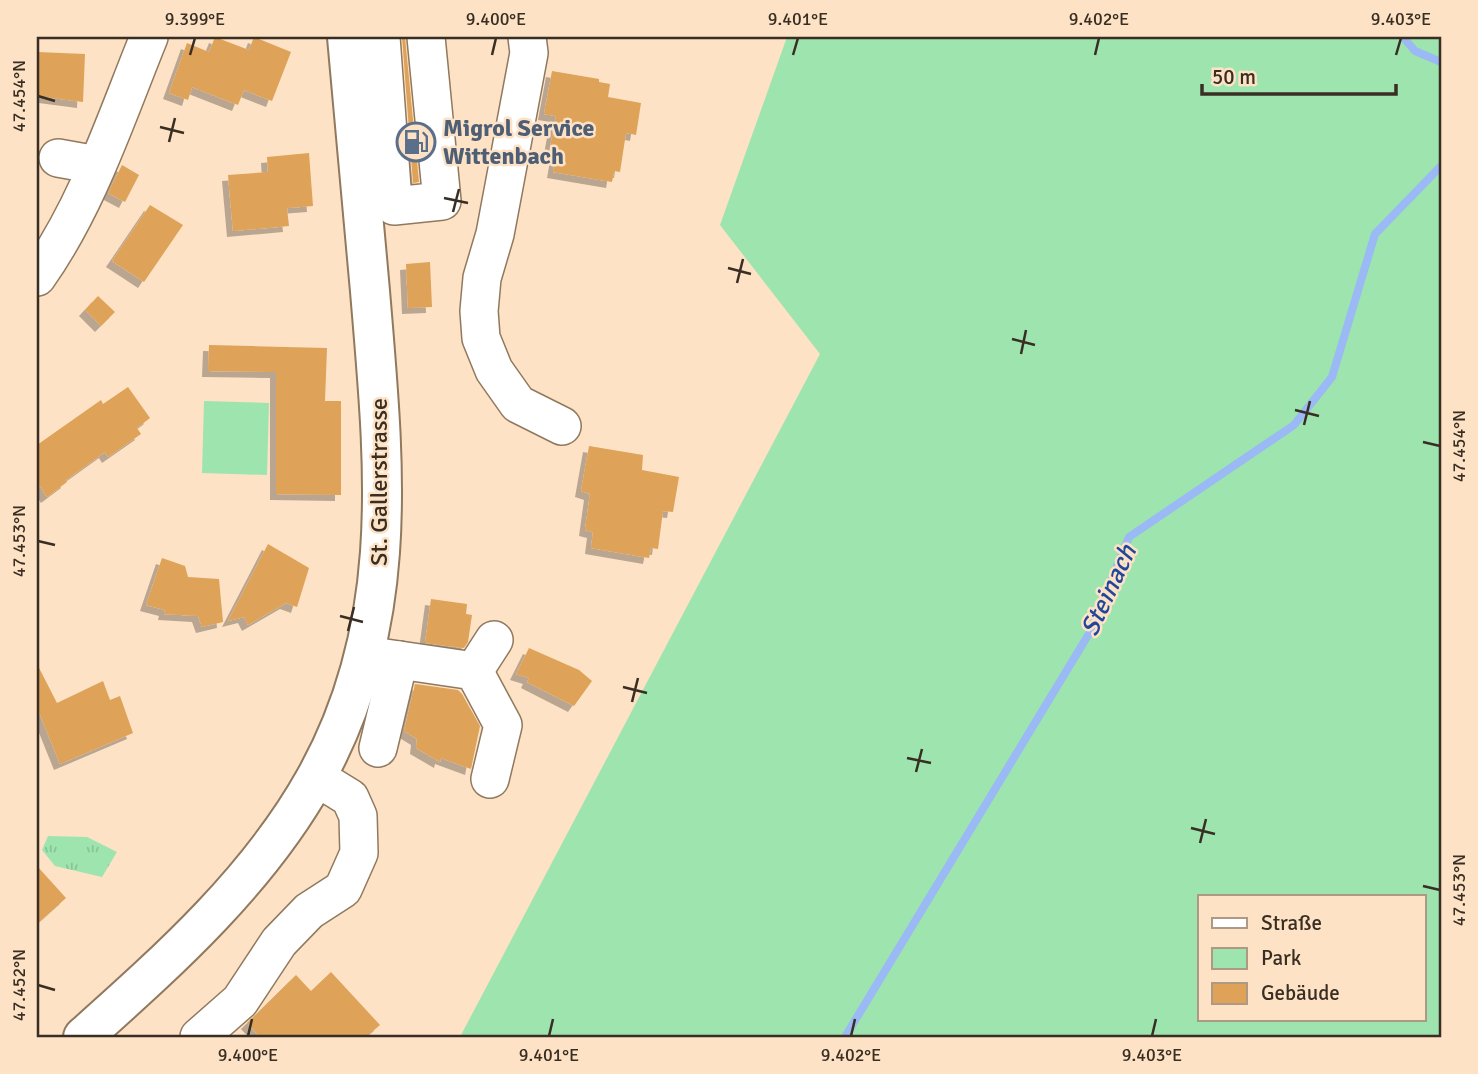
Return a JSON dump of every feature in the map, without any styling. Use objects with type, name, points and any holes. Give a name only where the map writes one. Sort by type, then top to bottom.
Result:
[{"type":"main road","name":"St. Gallerstrasse","points":[[83,1037],[222,905],[269,850],[316,777],[382,657],[380,565],[383,489],[377,190],[347,37]]},
{"type":"street","points":[[37,277],[68,225],[97,165],[149,37]]},
{"type":"street","points":[[381,37],[377,190],[394,206],[442,201],[439,45]]},
{"type":"street","points":[[527,37],[529,53],[495,234],[482,278],[479,311],[481,338],[494,370],[519,404],[562,426]]},
{"type":"street","points":[[58,158],[97,165]]},
{"type":"street","points":[[474,671],[494,640]]},
{"type":"street","points":[[378,748],[382,657],[474,671]]},
{"type":"street","points":[[474,671],[503,725],[491,779]]},
{"type":"street","points":[[199,1037],[240,1002],[279,942],[309,911],[343,889],[359,853],[358,816],[350,798],[316,777]]},
{"type":"green space","points":[[787,37],[1441,37],[1441,1037],[460,1037],[820,354],[720,225]]},
{"type":"green space","points":[[204,401],[269,403],[267,475],[202,473]]},
{"type":"green space","points":[[48,836],[87,837],[117,852],[102,877],[55,866],[42,850]]},
{"type":"building","points":[[215,37],[249,50],[254,37],[291,52],[272,101],[244,90],[238,105],[192,87],[188,100],[169,93],[187,43],[209,52]]},
{"type":"building","points":[[402,37],[405,37],[419,182],[413,183]]},
{"type":"building","points":[[37,52],[85,54],[83,102],[37,96]]},
{"type":"building","points":[[552,71],[599,79],[599,82],[610,84],[608,97],[641,103],[636,135],[626,133],[620,172],[614,171],[612,182],[553,172],[556,155],[549,153],[556,116],[544,114]]},
{"type":"building","points":[[309,153],[313,206],[287,208],[289,226],[233,231],[228,175],[268,172],[267,157]]},
{"type":"building","points":[[122,165],[139,175],[125,202],[108,193]]},
{"type":"building","points":[[150,205],[183,225],[144,282],[112,261]]},
{"type":"building","points":[[430,262],[432,307],[408,308],[406,264]]},
{"type":"building","points":[[98,296],[115,312],[101,326],[85,310]]},
{"type":"building","points":[[209,345],[327,348],[325,401],[341,401],[341,495],[276,494],[276,372],[208,371]]},
{"type":"building","points":[[128,387],[150,418],[137,428],[141,434],[108,457],[105,452],[47,497],[37,482],[37,445],[101,400],[103,404]]},
{"type":"building","points":[[589,446],[643,455],[642,470],[679,477],[673,512],[663,511],[658,549],[651,548],[649,558],[591,548],[593,532],[585,530],[590,494],[581,491]]},
{"type":"building","points":[[268,544],[309,568],[297,607],[286,603],[248,625],[244,617],[228,621]]},
{"type":"building","points":[[162,558],[185,566],[188,577],[219,579],[223,622],[202,627],[198,616],[164,614],[165,610],[146,605]]},
{"type":"building","points":[[431,599],[467,604],[466,614],[472,615],[468,642],[464,648],[425,643]]},
{"type":"building","points":[[529,648],[579,670],[592,681],[574,706],[527,682],[529,678],[516,674]]},
{"type":"building","points":[[37,664],[57,703],[103,681],[110,700],[120,696],[133,733],[60,764],[37,707]]},
{"type":"building","points":[[415,684],[458,690],[462,694],[480,726],[471,769],[441,758],[440,762],[416,748],[417,739],[404,731]]},
{"type":"building","points":[[37,866],[66,898],[37,924]]},
{"type":"building","points":[[331,972],[380,1025],[366,1037],[260,1037],[247,1023],[296,975],[311,991]]},
{"type":"waterway","name":"Steinach","points":[[1403,37],[1415,51],[1441,62]]},
{"type":"waterway","name":"Steinach","points":[[845,1037],[1090,632],[1129,537],[1294,425],[1332,377],[1375,234],[1441,166]]},
{"type":"place","name":"Migrol Service Wittenbach","points":[[416,142]]}]
